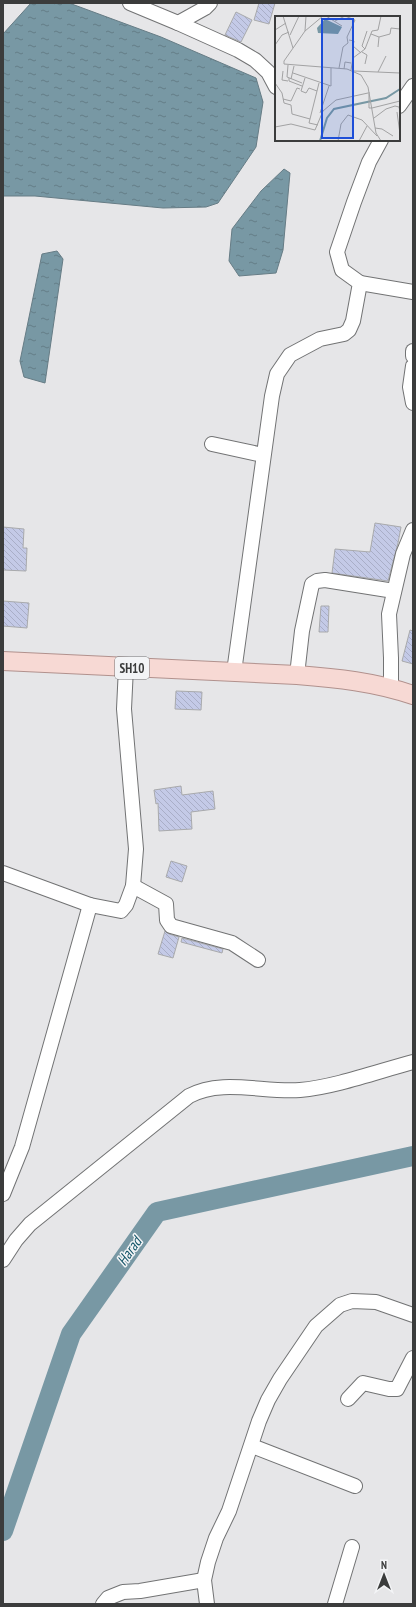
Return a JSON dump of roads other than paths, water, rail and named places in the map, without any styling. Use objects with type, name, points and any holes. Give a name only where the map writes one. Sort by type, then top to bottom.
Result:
[{"type":"main road","name":"SH10","points":[[3,661],[292,675],[343,679],[391,687],[413,694]]},
{"type":"street","points":[[130,3],[238,50],[254,60],[268,72],[275,85]]},
{"type":"street","points":[[178,23],[205,8],[210,3]]},
{"type":"street","points":[[400,105],[413,86]]},
{"type":"street","points":[[380,141],[369,162],[337,252],[342,270],[360,283],[413,292]]},
{"type":"street","points":[[234,672],[272,396],[277,374],[290,355],[320,339],[344,334],[349,330],[353,321],[360,283]]},
{"type":"street","points":[[413,351],[413,356]]},
{"type":"street","points":[[413,366],[410,387],[413,403]]},
{"type":"street","points":[[212,444],[264,455]]},
{"type":"street","points":[[391,687],[392,658],[389,614],[403,554],[413,530]]},
{"type":"street","points":[[292,675],[312,584],[317,581],[326,580],[394,590]]},
{"type":"street","points":[[3,873],[90,905],[122,911],[126,905],[133,886],[136,849],[124,709],[126,667]]},
{"type":"street","points":[[133,886],[166,904],[167,920],[171,926],[232,944],[258,960]]},
{"type":"street","points":[[3,1194],[22,1147],[90,905]]},
{"type":"street","points":[[3,1260],[16,1240],[30,1224],[188,1096],[197,1091],[209,1088],[300,1090],[338,1083],[413,1062]]},
{"type":"street","points":[[207,1604],[204,1580],[216,1538],[229,1511],[268,1400],[280,1379],[316,1326],[340,1305],[352,1301],[376,1302],[413,1314]]},
{"type":"street","points":[[348,1399],[363,1383],[389,1389],[397,1389],[413,1358]]},
{"type":"street","points":[[252,1446],[355,1486]]},
{"type":"street","points":[[335,1604],[352,1547]]},
{"type":"street","points":[[103,1604],[108,1598],[123,1592],[140,1591],[204,1580]]},
{"type":"water","points":[[31,3],[69,3],[161,37],[256,78],[263,102],[256,147],[218,203],[206,207],[163,208],[35,196],[3,196],[3,34]]},
{"type":"water","points":[[284,169],[290,173],[283,250],[276,273],[239,276],[229,261],[232,229],[261,191]]},
{"type":"water","points":[[57,251],[63,259],[45,383],[24,377],[20,361],[42,254]]},
{"type":"waterway","name":"Harad","points":[[3,1531],[71,1334],[157,1212],[413,1156]]}]
